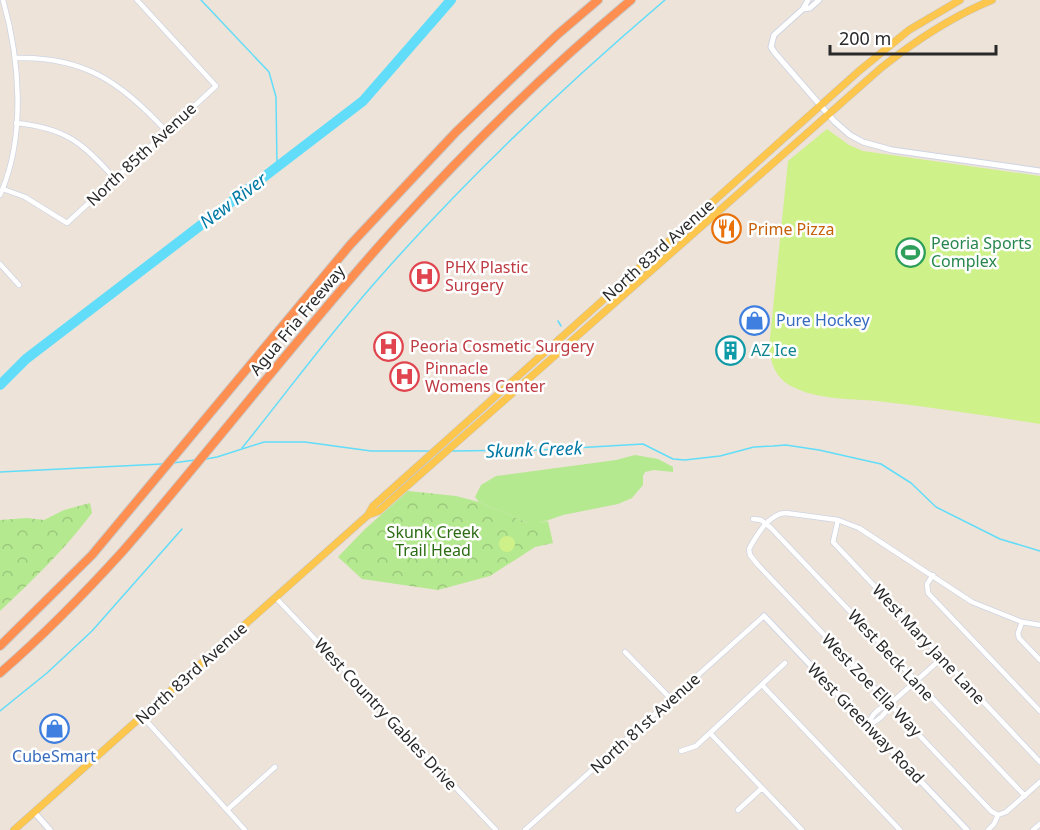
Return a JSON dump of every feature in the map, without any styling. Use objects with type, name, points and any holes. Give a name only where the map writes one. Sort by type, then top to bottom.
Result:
[{"type":"highway","name":"Agua Fria Freeway","points":[[0,646],[92,555],[350,245],[448,141],[557,35],[598,0]]},
{"type":"highway","name":"Agua Fria Freeway","points":[[0,673],[85,593],[429,191],[549,72],[631,0]]},
{"type":"main road","name":"North 83rd Avenue","points":[[14,830],[276,598],[368,515],[378,501],[820,105],[909,30],[960,0]]},
{"type":"main road","name":"North 83rd Avenue","points":[[368,515],[379,511],[881,68],[949,20],[992,0]]},
{"type":"street","points":[[0,195],[14,150],[16,123],[16,58],[3,0]]},
{"type":"street","name":"North 85th Avenue","points":[[3,189],[25,197],[67,223],[216,86],[137,0]]},
{"type":"street","points":[[808,0],[803,9],[777,32],[771,44],[775,53],[820,105],[850,135],[871,145],[892,150],[1040,171]]},
{"type":"street","points":[[803,9],[810,8],[819,0]]},
{"type":"street","points":[[0,18],[7,15]]},
{"type":"street","points":[[16,58],[58,60],[79,65],[98,74],[144,107],[166,131]]},
{"type":"street","points":[[16,123],[40,126],[70,136],[92,154],[115,179]]},
{"type":"street","points":[[0,264],[19,285]]},
{"type":"street","points":[[766,524],[773,516],[781,513],[838,520],[868,532],[972,602],[1022,622],[1040,625]]},
{"type":"street","name":"West Beck Lane","points":[[753,519],[766,524],[1024,796]]},
{"type":"street","name":"West Mary Jane Lane","points":[[838,520],[833,542],[1040,762]]},
{"type":"street","name":"West Zoe Ella Way","points":[[766,524],[749,552],[758,565],[991,811],[998,815]]},
{"type":"street","points":[[933,575],[927,584],[928,592],[1040,711]]},
{"type":"street","name":"West Country Gables Drive","points":[[276,598],[496,830]]},
{"type":"street","name":"North 81st Avenue","points":[[525,830],[764,616]]},
{"type":"street","name":"West Greenway Road","points":[[764,616],[967,830]]},
{"type":"street","points":[[1022,622],[1018,633],[1019,638],[1040,660]]},
{"type":"street","points":[[626,652],[672,700]]},
{"type":"street","points":[[868,725],[876,722],[886,713],[890,704],[942,658]]},
{"type":"street","points":[[681,751],[696,746],[785,663]]},
{"type":"street","points":[[762,685],[900,830]]},
{"type":"street","points":[[142,716],[245,830]]},
{"type":"street","points":[[710,734],[802,830]]},
{"type":"street","points":[[227,810],[275,767]]},
{"type":"street","points":[[988,830],[998,815],[1006,812],[1040,782]]},
{"type":"street","points":[[738,810],[762,788]]},
{"type":"street","points":[[34,812],[50,830]]},
{"type":"street","points":[[1033,830],[1040,824]]},
{"type":"green space","name":"Peoria Sports Complex","points":[[827,129],[849,145],[863,151],[1040,176],[1040,424],[904,404],[825,397],[791,386],[778,375],[771,360],[769,348],[788,161]]},
{"type":"green space","points":[[635,455],[658,459],[673,467],[673,472],[654,470],[645,472],[643,485],[632,498],[618,504],[563,515],[540,523],[528,523],[479,502],[475,497],[481,485],[496,476],[616,460]]},
{"type":"green space","name":"Skunk Creek Trail Head","points":[[408,491],[456,496],[479,502],[528,523],[548,521],[553,543],[535,547],[490,576],[438,590],[362,579],[338,557],[365,529]]},
{"type":"green space","points":[[90,503],[92,513],[82,526],[48,564],[0,611],[0,520],[27,518],[44,520],[64,510]]},
{"type":"green space","points":[[507,536],[515,544],[507,552],[499,544]]},
{"type":"waterway","points":[[201,0],[269,72],[276,97],[277,167]]},
{"type":"waterway","name":"New River","points":[[0,385],[26,359],[363,101],[451,0]]},
{"type":"waterway","points":[[242,448],[361,298],[412,241],[553,99],[665,0]]},
{"type":"waterway","points":[[558,321],[561,326]]},
{"type":"waterway","name":"Skunk Creek","points":[[206,459],[264,442],[305,442],[371,451],[432,451]]},
{"type":"waterway","name":"Skunk Creek","points":[[452,451],[540,450],[643,444],[673,459],[685,460],[720,456],[754,447],[786,445],[819,450],[881,464],[911,483],[936,507],[1000,539],[1040,551]]},
{"type":"waterway","name":"Skunk Creek","points":[[173,463],[195,460]]},
{"type":"waterway","name":"Skunk Creek","points":[[0,472],[162,464]]},
{"type":"waterway","points":[[0,711],[47,673],[92,631],[182,529]]},
{"type":"place","name":"Prime Pizza","points":[[727,229]]},
{"type":"place","name":"Peoria Sports Complex","points":[[910,252]]},
{"type":"place","name":"PHX Plastic Surgery","points":[[424,276]]},
{"type":"place","name":"Pure Hockey","points":[[755,320]]},
{"type":"place","name":"Peoria Cosmetic Surgery","points":[[389,346]]},
{"type":"place","name":"AZ Ice","points":[[730,350]]},
{"type":"place","name":"Pinnacle Womens Center","points":[[404,377]]},
{"type":"place","name":"CubeSmart","points":[[54,728]]}]
